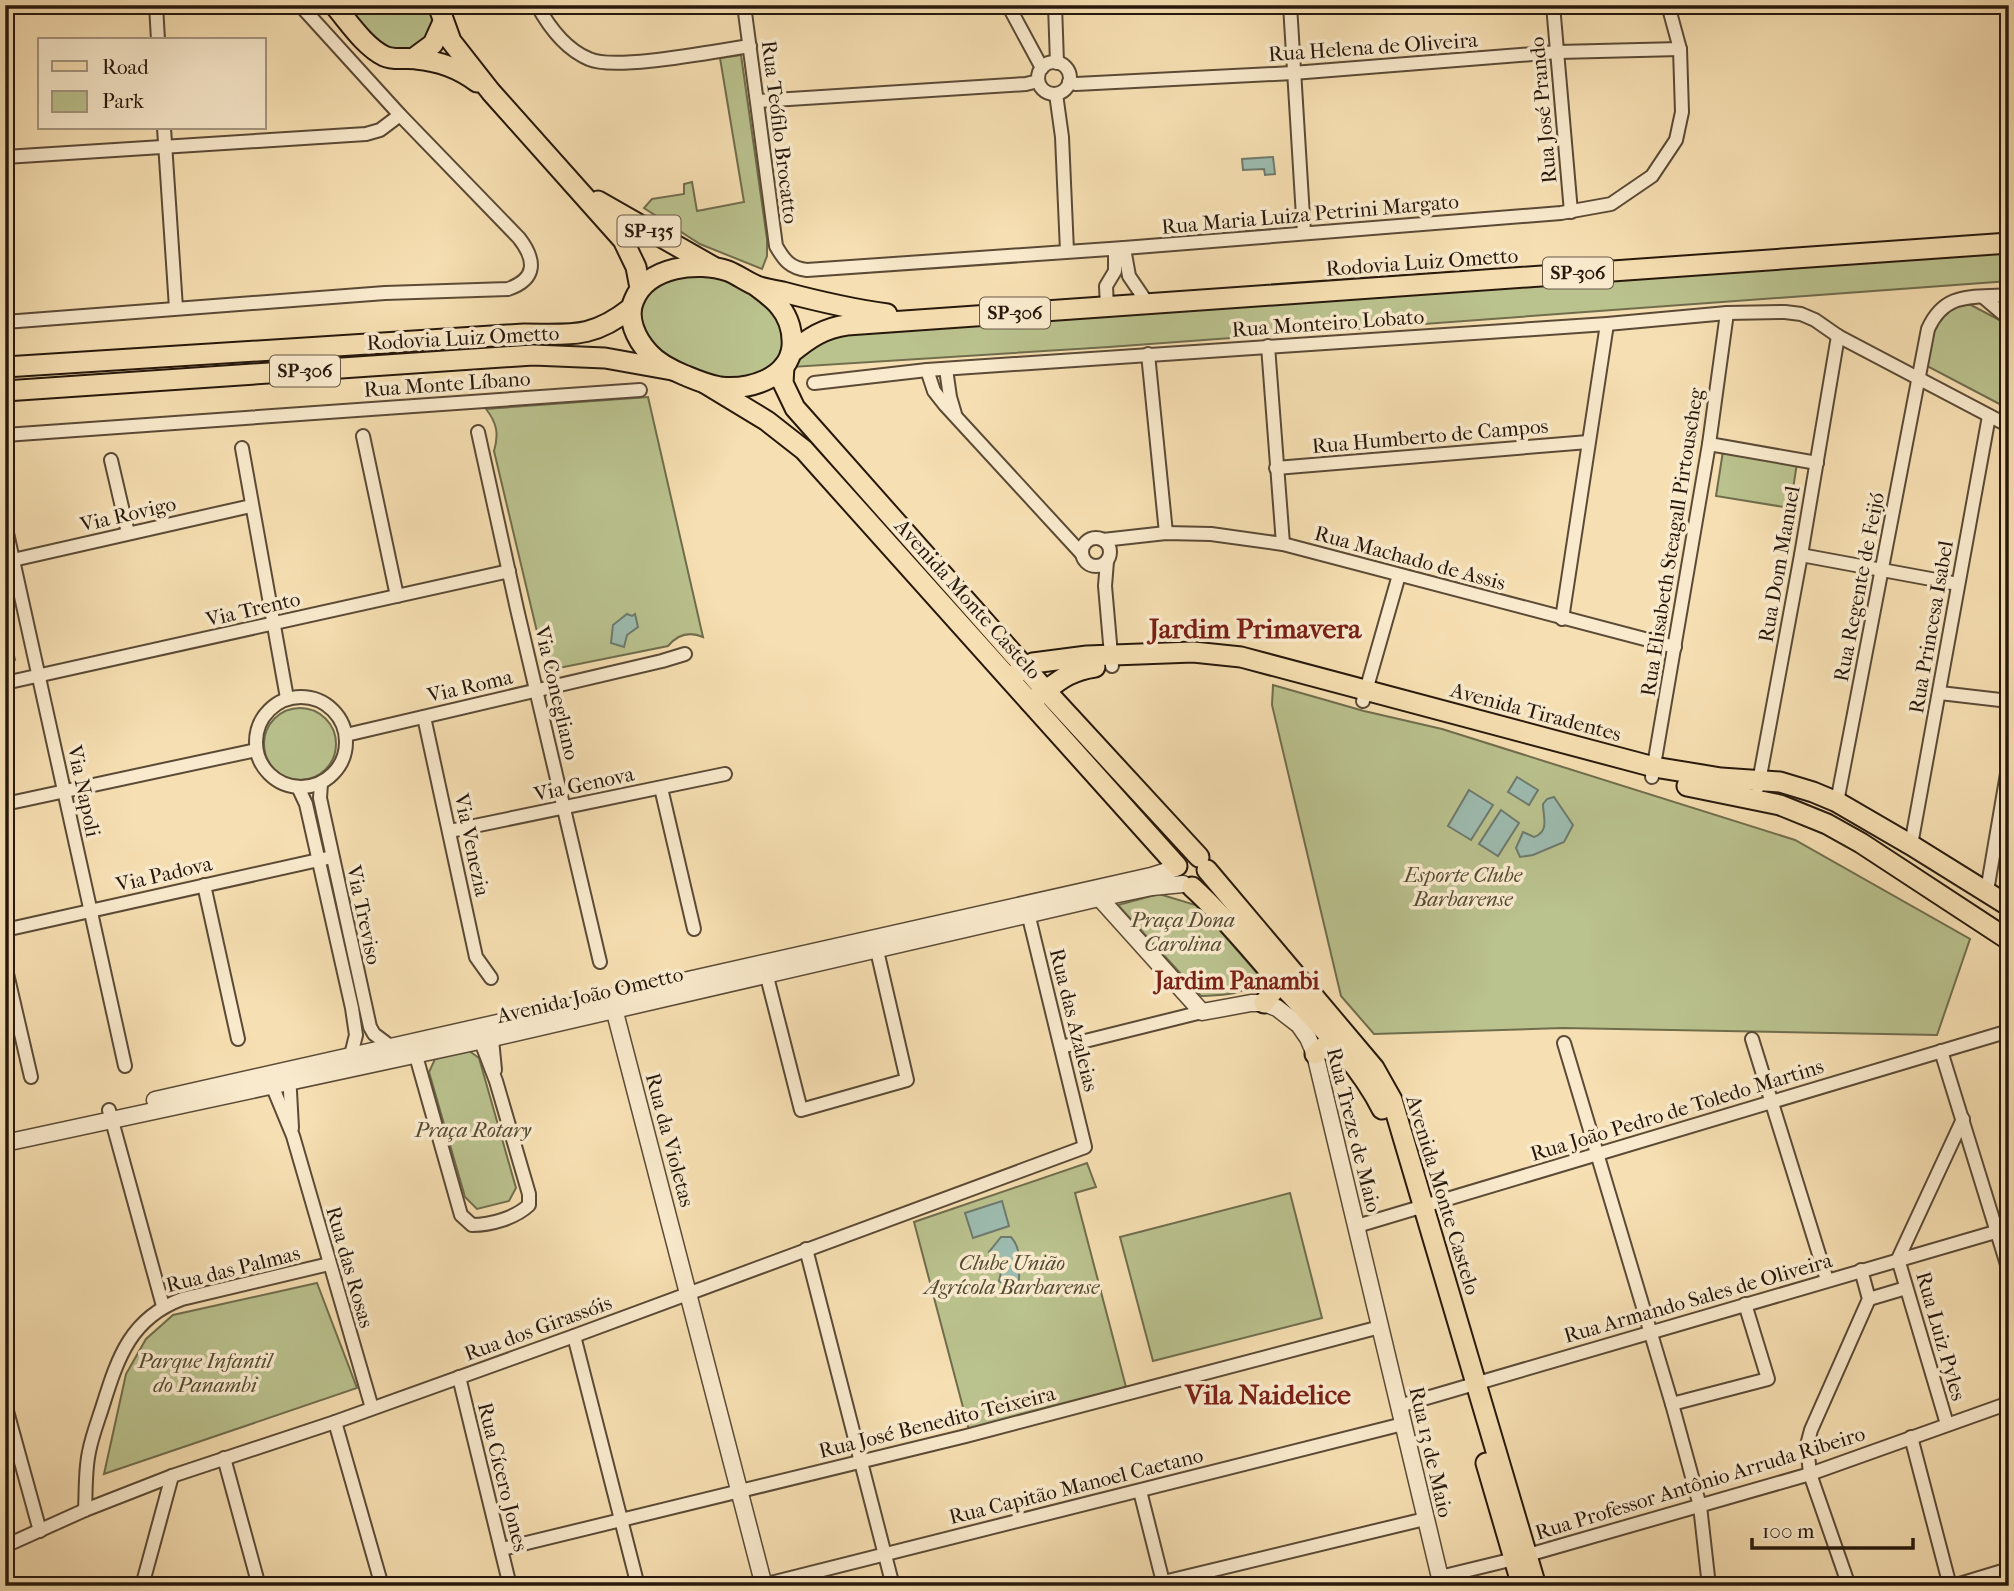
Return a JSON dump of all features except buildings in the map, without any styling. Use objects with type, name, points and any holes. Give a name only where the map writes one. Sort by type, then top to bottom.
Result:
[{"type":"main road","name":"SP-135","points":[[332,6],[380,53],[393,59],[414,58],[460,70],[491,92]]},
{"type":"main road","name":"SP-135","points":[[442,11],[451,41],[491,92],[583,193],[627,247],[636,267],[640,288]]},
{"type":"main road","points":[[414,58],[433,44],[442,11]]},
{"type":"main road","name":"SP-135","points":[[583,193],[716,268]]},
{"type":"main road","name":"Rodovia Luiz Ometto","points":[[788,359],[818,332],[830,327],[2009,243]]},
{"type":"main road","name":"SP-306","points":[[631,308],[632,325],[642,345],[653,357],[672,370],[706,384],[739,387],[758,383],[771,377],[788,359],[791,328],[780,307],[756,286],[730,272],[716,268],[691,267],[653,278],[640,288]]},
{"type":"main road","name":"Rodovia Luiz Ometto","points":[[756,286],[830,305],[923,320]]},
{"type":"main road","points":[[631,308],[640,288]]},
{"type":"main road","name":"Rodovia Luiz Ometto","points":[[5,367],[524,334],[576,334],[606,326],[631,308]]},
{"type":"main road","name":"Rodovia Luiz Ometto","points":[[5,391],[533,355],[605,358],[672,370]]},
{"type":"main road","name":"Avenida Monte Castelo","points":[[788,359],[783,383],[789,399],[1008,648],[1017,673]]},
{"type":"main road","name":"Avenida Monte Castelo","points":[[706,384],[767,421],[804,450],[1038,696],[1203,864],[1374,1068],[1395,1108],[1417,1208]]},
{"type":"main road","points":[[804,450],[800,441],[802,435],[810,432],[818,434]]},
{"type":"main road","points":[[1008,648],[1055,660]]},
{"type":"main road","name":"Avenida Tiradentes","points":[[1017,673],[1055,660],[1111,660],[1193,652],[1224,654],[1365,695],[1798,811],[1861,843],[2009,940]]},
{"type":"main road","name":"Avenida Tiradentes","points":[[1038,696],[1073,671],[1111,660]]},
{"type":"main road","name":"Avenida Monte Castelo","points":[[1038,696],[1182,876],[1215,909],[1361,1074],[1382,1108],[1417,1208],[1521,1557],[1536,1586]]},
{"type":"main road","name":"Avenida Tiradentes","points":[[1653,772],[1759,779],[1796,785],[1837,802],[2009,906]]},
{"type":"main road","points":[[1194,856],[1203,864],[1202,883],[1182,876],[1184,858],[1194,856]]},
{"type":"main road","points":[[1264,1003],[1280,982]]},
{"type":"main road","points":[[1315,1054],[1332,1040]]},
{"type":"main road","name":"Avenida Monte Castelo","points":[[1521,1557],[1522,1586]]},
{"type":"street","points":[[156,5],[158,38]]},
{"type":"street","points":[[5,321],[385,293],[508,289],[523,282],[531,269],[530,254],[519,238],[400,115],[300,5]]},
{"type":"street","name":"Rua Teófilo Brocatto","points":[[744,5],[776,246],[784,261]]},
{"type":"street","points":[[1008,5],[1042,68]]},
{"type":"street","points":[[1055,5],[1057,63]]},
{"type":"street","points":[[1290,5],[1304,233]]},
{"type":"street","name":"Rua José Prando","points":[[1553,5],[1571,212]]},
{"type":"street","name":"Rua Maria Luiza Petrini Margato","points":[[784,261],[798,269],[816,270],[1571,212],[1611,204],[1651,176],[1676,141],[1682,112],[1679,50],[1668,5]]},
{"type":"street","points":[[539,7],[562,40],[578,54],[606,64],[750,46]]},
{"type":"street","name":"Rua Helena de Oliveira","points":[[1069,82],[1076,84],[1293,73],[1558,52],[1679,50]]},
{"type":"street","points":[[1057,63],[1069,72],[1069,82],[1065,90],[1056,94],[1043,89],[1038,81],[1046,64],[1057,63]]},
{"type":"street","points":[[757,101],[1026,84],[1038,81]]},
{"type":"street","points":[[1056,94],[1062,137],[1067,251]]},
{"type":"street","points":[[5,157],[366,134],[389,125],[400,115]]},
{"type":"street","points":[[164,130],[176,308]]},
{"type":"street","points":[[1119,248],[1129,276],[1148,304]]},
{"type":"street","points":[[1107,307],[1106,286],[1115,271],[1119,248]]},
{"type":"street","name":"Rua Regente de Feijó","points":[[1837,802],[1928,329],[1934,315],[1952,301],[2009,295]]},
{"type":"street","points":[[1983,297],[2009,319]]},
{"type":"street","name":"Rua Monteiro Lobato","points":[[814,383],[927,370],[1607,324],[1727,313],[1785,312],[1801,314],[1815,320],[1838,336],[2009,426]]},
{"type":"street","name":"Rua Elisabeth Steagall Pirtouscheg","points":[[1653,772],[1709,444],[1727,313]]},
{"type":"street","points":[[1562,619],[1607,324]]},
{"type":"street","name":"Rua Dom Manuel","points":[[1756,799],[1838,336]]},
{"type":"street","points":[[1268,346],[1283,544]]},
{"type":"street","points":[[1148,354],[1166,533]]},
{"type":"street","points":[[946,369],[955,414]]},
{"type":"street","points":[[927,370],[934,391],[1063,532],[1087,562],[1104,560]]},
{"type":"street","name":"Rua Monte Líbano","points":[[5,435],[640,390]]},
{"type":"street","name":"Rua Princesa Isabel","points":[[1911,845],[1989,416]]},
{"type":"street","name":"Via Conegliano","points":[[478,432],[600,962]]},
{"type":"street","points":[[363,436],[397,596]]},
{"type":"street","name":"Rua Humberto de Campos","points":[[1276,468],[1588,442]]},
{"type":"street","points":[[1709,444],[1817,463]]},
{"type":"street","points":[[242,449],[287,698]]},
{"type":"street","points":[[111,460],[128,533]]},
{"type":"street","name":"Via Rovigo","points":[[13,560],[251,506]]},
{"type":"street","name":"Via Napoli","points":[[5,524],[125,1066]]},
{"type":"street","points":[[1063,532],[1108,545],[1104,560],[1111,660]]},
{"type":"street","name":"Rua Machado de Assis","points":[[1097,540],[1166,533],[1211,534],[1283,544],[1675,647]]},
{"type":"street","name":"Rua Machado de Assis","points":[[1104,560],[1132,537]]},
{"type":"street","points":[[1082,554],[1084,545],[1097,540]]},
{"type":"street","points":[[1801,555],[1958,584]]},
{"type":"street","name":"Via Trento","points":[[5,683],[509,571]]},
{"type":"street","points":[[1365,695],[1399,575]]},
{"type":"street","name":"Via Roma","points":[[345,735],[685,654]]},
{"type":"street","points":[[1940,693],[2009,701]]},
{"type":"street","points":[[300,696],[325,703],[342,723],[345,735],[346,747],[338,768],[321,783],[298,787],[283,784],[270,776],[261,764],[256,750],[256,733],[262,718],[272,706],[287,698],[300,696]]},
{"type":"street","name":"Via Venezia","points":[[424,717],[476,957],[491,978]]},
{"type":"street","points":[[5,804],[256,750]]},
{"type":"street","points":[[1987,891],[2009,765]]},
{"type":"street","name":"Via Genova","points":[[450,831],[725,774]]},
{"type":"street","name":"Via Treviso","points":[[321,783],[320,799],[370,1027],[374,1034],[390,1046]]},
{"type":"street","name":"Via Treviso","points":[[298,787],[306,804],[352,1009],[356,1035],[351,1055]]},
{"type":"street","points":[[661,788],[694,929]]},
{"type":"street","name":"Via Padova","points":[[5,930],[332,857]]},
{"type":"street","name":"Avenida João Ometto","points":[[290,1076],[351,1055],[390,1046],[485,1033],[1095,893],[1151,876],[1182,876]]},
{"type":"street","points":[[204,885],[238,1039]]},
{"type":"street","points":[[1095,893],[1202,1012]]},
{"type":"street","name":"Rua das Azaleias","points":[[1027,909],[1085,1147]]},
{"type":"street","points":[[766,970],[800,1110],[907,1080],[875,944]]},
{"type":"street","points":[[5,965],[31,1077]]},
{"type":"street","points":[[1061,1047],[1202,1012],[1264,1003]]},
{"type":"street","name":"Rua Treze de Maio","points":[[1264,1003],[1286,1014],[1298,1025],[1315,1054],[1380,1327]]},
{"type":"street","name":"Rua da Violetas","points":[[613,1005],[762,1585]]},
{"type":"street","name":"Rua João Pedro de Toledo Martins","points":[[1357,1226],[2009,1031]]},
{"type":"street","points":[[416,1055],[461,1215],[472,1225],[482,1225],[520,1213],[529,1205],[529,1194],[485,1033]]},
{"type":"street","name":"Avenida João Ometto","points":[[5,1133],[110,1115],[290,1076],[416,1055],[485,1033]]},
{"type":"street","points":[[1752,1040],[1827,1280]]},
{"type":"street","points":[[1563,1043],[1700,1506],[1709,1586]]},
{"type":"street","points":[[1941,1051],[2003,1230],[2009,1271]]},
{"type":"street","name":"Rua das Rosas","points":[[290,1076],[293,1136]]},
{"type":"street","name":"Rua das Rosas","points":[[269,1081],[293,1136],[372,1408]]},
{"type":"street","points":[[110,1115],[163,1306]]},
{"type":"street","name":"Avenida João Ometto","points":[[5,1143],[110,1115]]},
{"type":"street","points":[[1898,1259],[1963,1119]]},
{"type":"street","name":"Rua dos Girassóis","points":[[5,1546],[85,1510],[172,1476],[335,1422],[574,1336],[1085,1147]]},
{"type":"street","name":"Rua Armando Sales de Oliveira","points":[[1399,1406],[2003,1230]]},
{"type":"street","points":[[806,1250],[892,1586]]},
{"type":"street","name":"Rua Luiz Pyles","points":[[1898,1259],[1947,1424]]},
{"type":"street","name":"Rua das Palmas","points":[[85,1510],[89,1452],[117,1361],[131,1336],[150,1316],[163,1306],[182,1299],[329,1264]]},
{"type":"street","points":[[1849,1586],[1810,1474],[1807,1445],[1811,1430],[1869,1299],[1861,1270]]},
{"type":"street","points":[[1869,1299],[1906,1289]]},
{"type":"street","points":[[1672,1404],[1768,1379],[1745,1304]]},
{"type":"street","name":"Rua 13 de Maio","points":[[1380,1327],[1441,1581]]},
{"type":"street","name":"Rua José Benedito Teixeira","points":[[502,1549],[966,1436],[1380,1327]]},
{"type":"street","points":[[574,1336],[638,1586]]},
{"type":"street","name":"Rua Cícero Jones","points":[[459,1377],[510,1586]]},
{"type":"street","name":"Rua Professor Antônio Arruda Ribeiro","points":[[1441,1581],[1810,1474],[2009,1403]]},
{"type":"street","points":[[5,1404],[40,1531]]},
{"type":"street","points":[[335,1422],[382,1586]]},
{"type":"street","name":"Rua Capitão Manoel Caetano","points":[[762,1585],[1403,1424]]},
{"type":"street","points":[[1911,1437],[1952,1586],[2009,1569]]},
{"type":"street","points":[[224,1458],[259,1586]]},
{"type":"street","points":[[142,1586],[172,1476]]},
{"type":"street","points":[[1140,1491],[1163,1582]]},
{"type":"street","points":[[1147,1586],[1425,1519]]},
{"type":"green space","points":[[343,5],[432,5],[434,26],[422,46],[401,54],[379,46]]},
{"type":"green space","points":[[741,55],[767,239],[767,256],[762,269],[700,244],[644,208],[652,199],[684,194],[684,184],[692,182],[697,211],[744,202],[720,58]]},
{"type":"green space","points":[[2009,250],[2009,281],[1109,347],[792,367],[795,360],[823,335]]},
{"type":"green space","points":[[700,271],[752,289],[782,322],[784,346],[778,361],[771,367],[743,380],[715,378],[662,356],[637,324],[635,314],[650,284]]},
{"type":"green space","points":[[1971,305],[2009,325],[2009,409],[1927,366],[1934,332],[1941,316],[1954,306]]},
{"type":"green space","points":[[648,397],[703,637],[684,635],[668,646],[554,669],[546,665],[543,657],[494,451],[496,429],[486,409]]},
{"type":"green space","points":[[1723,451],[1797,463],[1790,508],[1716,496]]},
{"type":"green space","points":[[5,616],[15,660],[5,662]]},
{"type":"green space","name":"Esporte Clube Barbarense","points":[[1273,685],[1364,711],[1442,729],[1795,840],[1970,939],[1937,1035],[1563,1028],[1374,1034],[1341,996],[1272,705]]},
{"type":"green space","points":[[307,708],[326,718],[334,730],[334,758],[326,770],[314,778],[293,780],[274,770],[266,758],[264,737],[274,718],[286,710]]},
{"type":"green space","name":"Praça Dona Carolina","points":[[1159,894],[1199,906],[1257,973],[1256,982],[1237,992],[1201,996],[1118,905]]},
{"type":"green space","name":"Praça Rotary","points":[[468,1050],[479,1058],[516,1188],[509,1201],[477,1209],[465,1197],[429,1072],[435,1059]]},
{"type":"green space","name":"Clube União Agrícola Barbarense","points":[[1087,1163],[1096,1187],[1075,1193],[1126,1387],[969,1430],[914,1222]]},
{"type":"green space","points":[[1290,1193],[1322,1318],[1153,1361],[1120,1237]]},
{"type":"green space","name":"Parque Infantil do Panambi","points":[[317,1283],[357,1388],[104,1474],[126,1374],[146,1339],[173,1315]]},
{"type":"shaded area","points":[[1273,157],[1275,174],[1265,175],[1264,169],[1243,170],[1242,159]]},
{"type":"shaded area","points":[[627,614],[635,614],[638,627],[627,635],[624,647],[611,643],[613,625]]},
{"type":"shaded area","points":[[1517,777],[1538,790],[1529,805],[1508,792]]},
{"type":"shaded area","points":[[1469,790],[1493,805],[1471,840],[1448,826]]},
{"type":"shaded area","points":[[1554,797],[1573,825],[1564,842],[1533,855],[1520,857],[1516,848],[1523,832],[1534,837],[1542,831],[1543,804]]},
{"type":"shaded area","points":[[1501,810],[1519,823],[1498,856],[1479,844]]},
{"type":"shaded area","points":[[1002,1201],[1009,1226],[973,1238],[965,1213]]},
{"type":"shaded area","points":[[1001,1237],[1011,1237],[1018,1252],[1019,1281],[1011,1289],[999,1281],[1001,1264],[989,1252]]},
{"type":"district","name":"Jardim Primavera","points":[[1255,628]]},
{"type":"district","name":"Jardim Panambi","points":[[1237,981]]},
{"type":"district","name":"Vila Naidelice","points":[[1268,1394]]}]
